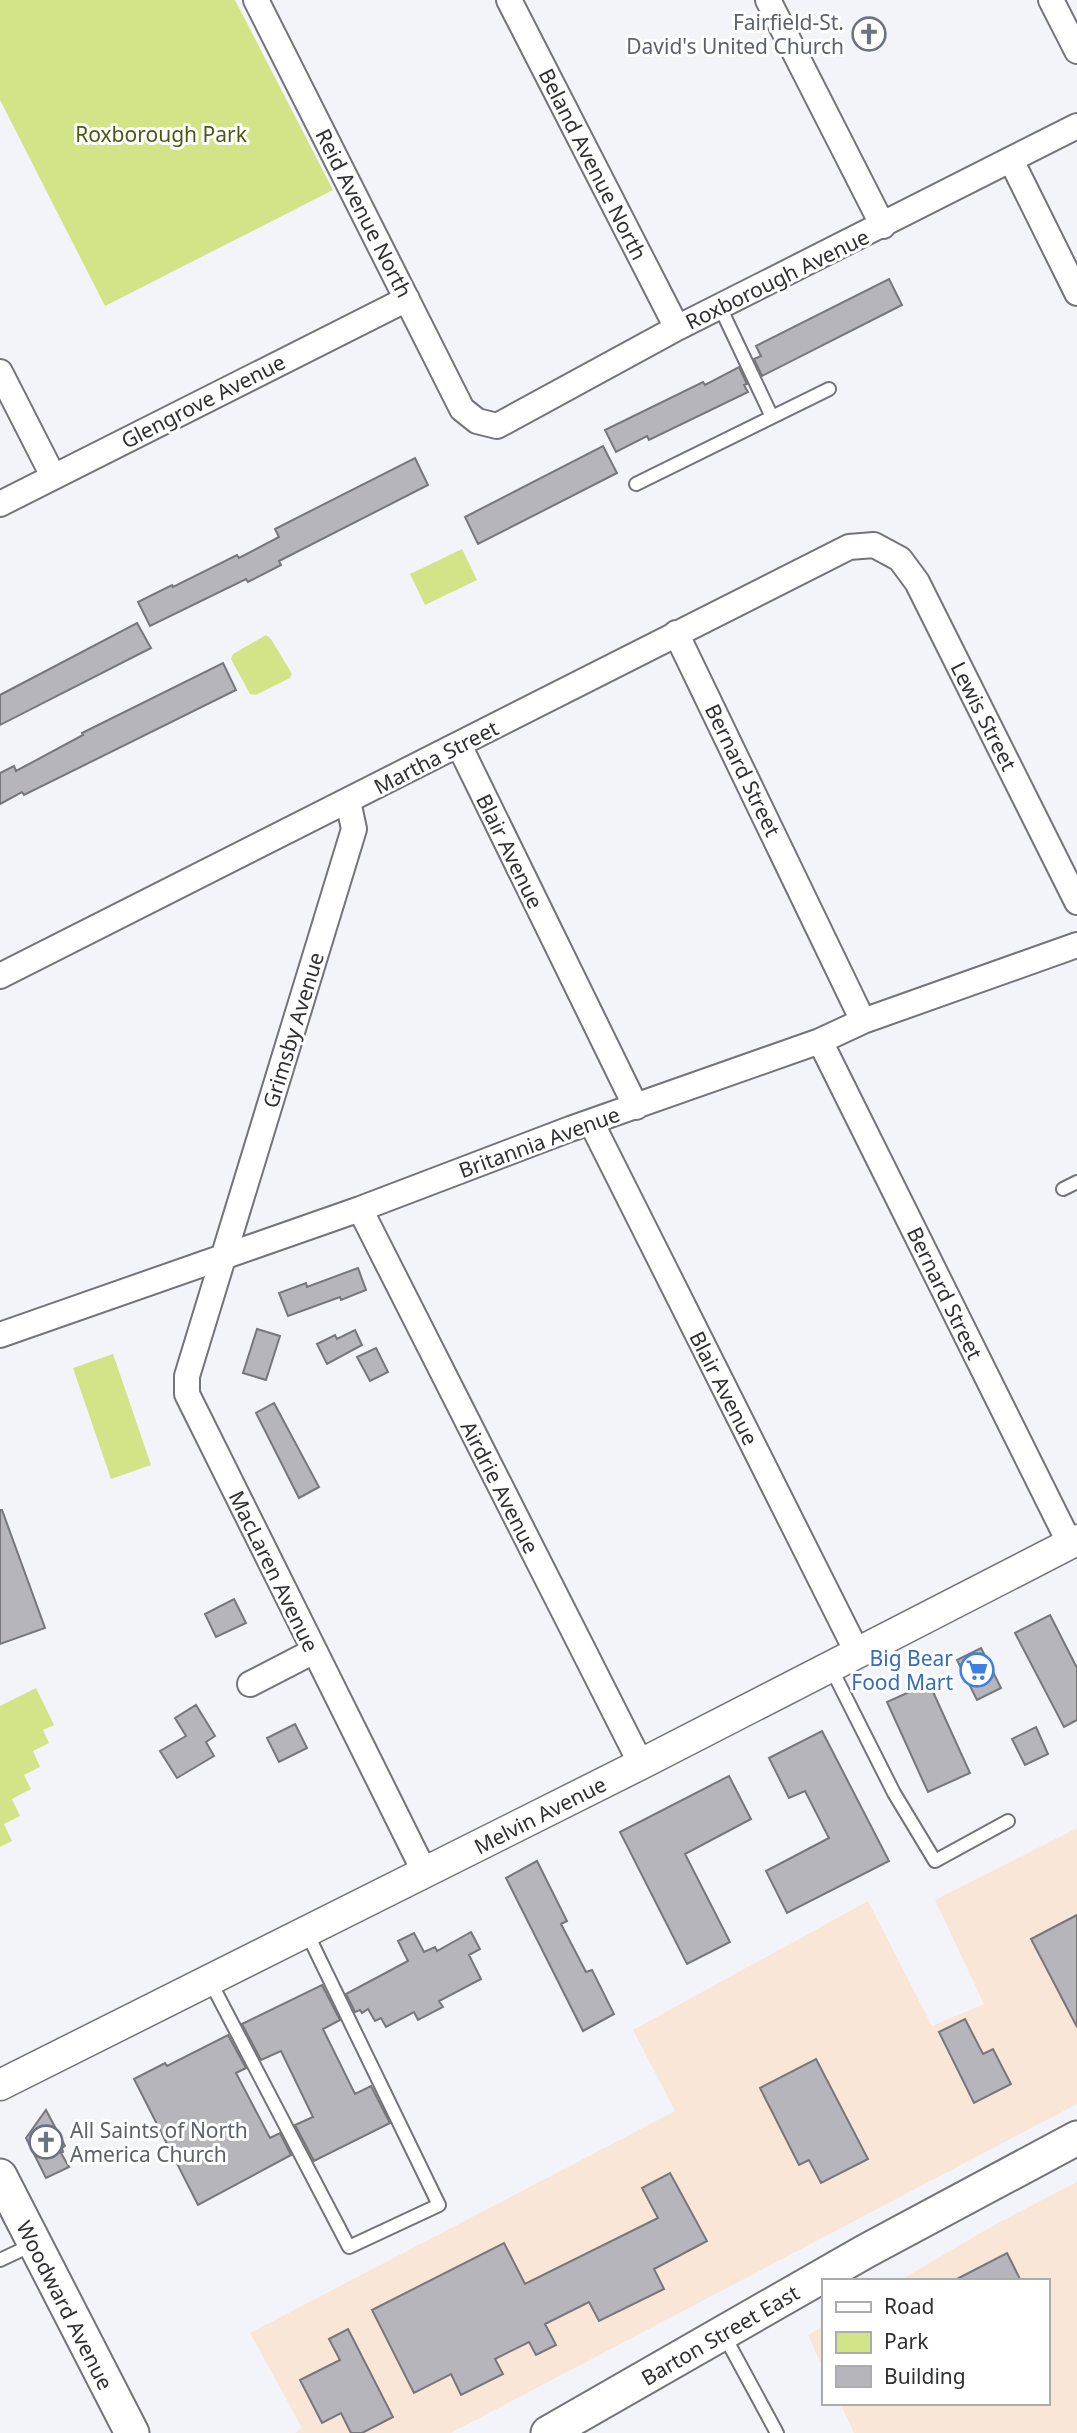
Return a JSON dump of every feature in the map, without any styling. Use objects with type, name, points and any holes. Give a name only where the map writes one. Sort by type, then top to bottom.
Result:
[{"type":"main road","name":"Barton Street East","points":[[548,2433],[866,2250],[1077,2138]]},
{"type":"main road","name":"Woodward Avenue","points":[[0,2176],[132,2433]]},
{"type":"street","name":"Reid Avenue North","points":[[256,0],[462,408],[477,421]]},
{"type":"street","name":"Beland Avenue North","points":[[509,0],[677,328]]},
{"type":"street","points":[[768,0],[883,226]]},
{"type":"street","points":[[1051,0],[1077,51]]},
{"type":"street","name":"Roxborough Avenue","points":[[477,421],[496,426],[677,328],[1077,126]]},
{"type":"street","points":[[1011,160],[1077,293]]},
{"type":"street","name":"Glengrove Avenue","points":[[0,504],[407,299]]},
{"type":"street","points":[[0,372],[53,477]]},
{"type":"street","name":"Martha Street","points":[[0,976],[849,547],[874,545]]},
{"type":"street","name":"Lewis Street","points":[[874,545],[900,559],[917,582],[1077,902]]},
{"type":"street","name":"Bernard Street","points":[[677,633],[863,1021]]},
{"type":"street","name":"Blair Avenue","points":[[459,746],[636,1107]]},
{"type":"street","name":"Grimsby Avenue","points":[[223,1258],[354,830],[348,801]]},
{"type":"street","name":"Britannia Avenue","points":[[0,1335],[360,1209],[591,1122],[820,1041],[863,1021],[1077,945]]},
{"type":"street","name":"Bernard Street","points":[[820,1041],[1073,1542]]},
{"type":"street","name":"Blair Avenue","points":[[591,1122],[858,1654]]},
{"type":"street","name":"Airdrie Avenue","points":[[360,1209],[641,1764]]},
{"type":"street","name":"MacLaren Avenue","points":[[223,1258],[187,1376],[187,1394],[425,1873]]},
{"type":"street","name":"Melvin Avenue","points":[[0,2085],[641,1764],[1073,1542]]},
{"type":"street","points":[[250,1684],[314,1651]]},
{"type":"lane","points":[[720,307],[772,417]]},
{"type":"lane","points":[[636,484],[829,390]]},
{"type":"lane","points":[[1063,1189],[1077,1182]]},
{"type":"lane","points":[[830,1667],[894,1793],[935,1861],[1008,1821]]},
{"type":"lane","points":[[209,1980],[349,2247],[439,2205],[306,1933]]},
{"type":"lane","points":[[0,2260],[34,2244]]},
{"type":"lane","points":[[723,2333],[777,2433]]},
{"type":"shaded area","points":[[1077,1828],[1077,2104],[451,2433],[295,2433],[302,2428],[250,2333],[675,2111],[633,2030],[868,1901],[932,2026],[984,2004],[935,1900]]},
{"type":"shaded area","points":[[1077,2182],[1077,2433],[854,2433],[841,2405],[1049,2405],[1049,2279],[902,2279],[994,2225]]},
{"type":"shaded area","points":[[822,2327],[822,2366],[808,2335]]},
{"type":"green space","name":"Roxborough Park","points":[[0,0],[235,0],[333,190],[105,306],[0,100]]},
{"type":"green space","points":[[462,549],[477,580],[425,605],[410,574]]},
{"type":"green space","points":[[266,635],[292,674],[290,678],[256,695],[250,694],[231,659],[233,654]]},
{"type":"green space","points":[[113,1354],[151,1465],[111,1479],[73,1368]]},
{"type":"green space","points":[[36,1688],[54,1725],[43,1730],[49,1743],[33,1751],[40,1767],[24,1775],[31,1789],[12,1799],[20,1816],[4,1824],[12,1841],[0,1847],[0,1706]]},
{"type":"building","points":[[889,279],[902,305],[762,376],[754,359],[761,356],[756,346]]},
{"type":"building","points":[[739,367],[748,392],[649,440],[647,436],[616,452],[605,430]]},
{"type":"building","points":[[603,446],[617,473],[478,544],[465,517]]},
{"type":"building","points":[[415,458],[428,485],[279,561],[281,565],[248,582],[246,579],[150,626],[138,602],[237,555],[239,558],[279,537],[275,529]]},
{"type":"building","points":[[137,623],[151,648],[0,725],[0,695]]},
{"type":"building","points":[[223,663],[236,690],[24,795],[22,792],[0,804],[0,773],[14,766],[16,771],[83,735],[82,733]]},
{"type":"building","points":[[358,1268],[366,1290],[288,1316],[279,1293],[306,1283],[307,1287]]},
{"type":"building","points":[[257,1329],[280,1336],[266,1380],[243,1373]]},
{"type":"building","points":[[355,1330],[362,1345],[327,1364],[317,1344],[335,1335],[337,1339]]},
{"type":"building","points":[[376,1348],[388,1372],[370,1381],[357,1357]]},
{"type":"building","points":[[274,1403],[319,1487],[299,1498],[256,1413]]},
{"type":"building","points":[[0,1510],[45,1628],[0,1644]]},
{"type":"building","points":[[234,1599],[246,1623],[216,1637],[205,1614]]},
{"type":"building","points":[[1050,1615],[1077,1668],[1077,1720],[1064,1727],[1015,1633]]},
{"type":"building","points":[[981,1648],[1001,1688],[977,1700],[957,1660]]},
{"type":"building","points":[[929,1683],[970,1773],[928,1792],[887,1702]]},
{"type":"building","points":[[196,1705],[215,1736],[206,1742],[214,1756],[177,1778],[160,1751],[186,1736],[175,1718]]},
{"type":"building","points":[[295,1724],[307,1748],[279,1762],[267,1738]]},
{"type":"building","points":[[1036,1727],[1048,1754],[1025,1765],[1012,1739]]},
{"type":"building","points":[[822,1731],[889,1861],[787,1913],[766,1871],[829,1838],[805,1791],[789,1798],[769,1758]]},
{"type":"building","points":[[729,1776],[751,1819],[685,1854],[730,1942],[687,1964],[620,1832]]},
{"type":"building","points":[[537,1861],[567,1921],[561,1924],[586,1972],[592,1970],[614,2014],[583,2031],[506,1878]]},
{"type":"building","points":[[1077,1915],[1077,2027],[1031,1939]]},
{"type":"building","points":[[471,1932],[480,1949],[469,1955],[481,1979],[439,2001],[443,2007],[418,2020],[414,2012],[386,2027],[381,2018],[375,2021],[368,2009],[362,2013],[360,2010],[355,2012],[346,1994],[408,1961],[398,1941],[414,1933],[424,1952],[435,1947],[437,1951]]},
{"type":"building","points":[[322,1985],[340,2020],[323,2029],[355,2094],[371,2086],[390,2123],[314,2161],[295,2125],[313,2117],[281,2051],[261,2060],[242,2024]]},
{"type":"building","points":[[965,2019],[983,2054],[993,2049],[1011,2084],[974,2103],[939,2032]]},
{"type":"building","points":[[228,2035],[246,2068],[236,2073],[270,2138],[280,2133],[291,2155],[198,2205],[134,2079],[165,2063],[167,2066]]},
{"type":"building","points":[[816,2059],[868,2159],[821,2183],[809,2160],[799,2165],[760,2088]]},
{"type":"building","name":"All Saints of North America Church","points":[[46,2110],[65,2146],[61,2153],[69,2167],[46,2178],[26,2138]]},
{"type":"building","points":[[670,2173],[707,2241],[654,2269],[664,2289],[599,2321],[589,2302],[545,2324],[556,2345],[536,2355],[529,2342],[495,2359],[503,2374],[461,2395],[451,2374],[414,2393],[372,2310],[504,2243],[525,2284],[658,2218],[642,2188]]},
{"type":"building","points":[[1007,2253],[1020,2279],[957,2279]]},
{"type":"building","points":[[348,2329],[393,2417],[362,2433],[351,2433],[341,2413],[322,2423],[300,2380],[340,2360],[329,2339]]},
{"type":"place","name":"Fairfield-St. David's United Church","points":[[869,34]]},
{"type":"place","name":"Big Bear Food Mart","points":[[977,1670]]},
{"type":"place","name":"All Saints of North America Church","points":[[46,2142]]}]
